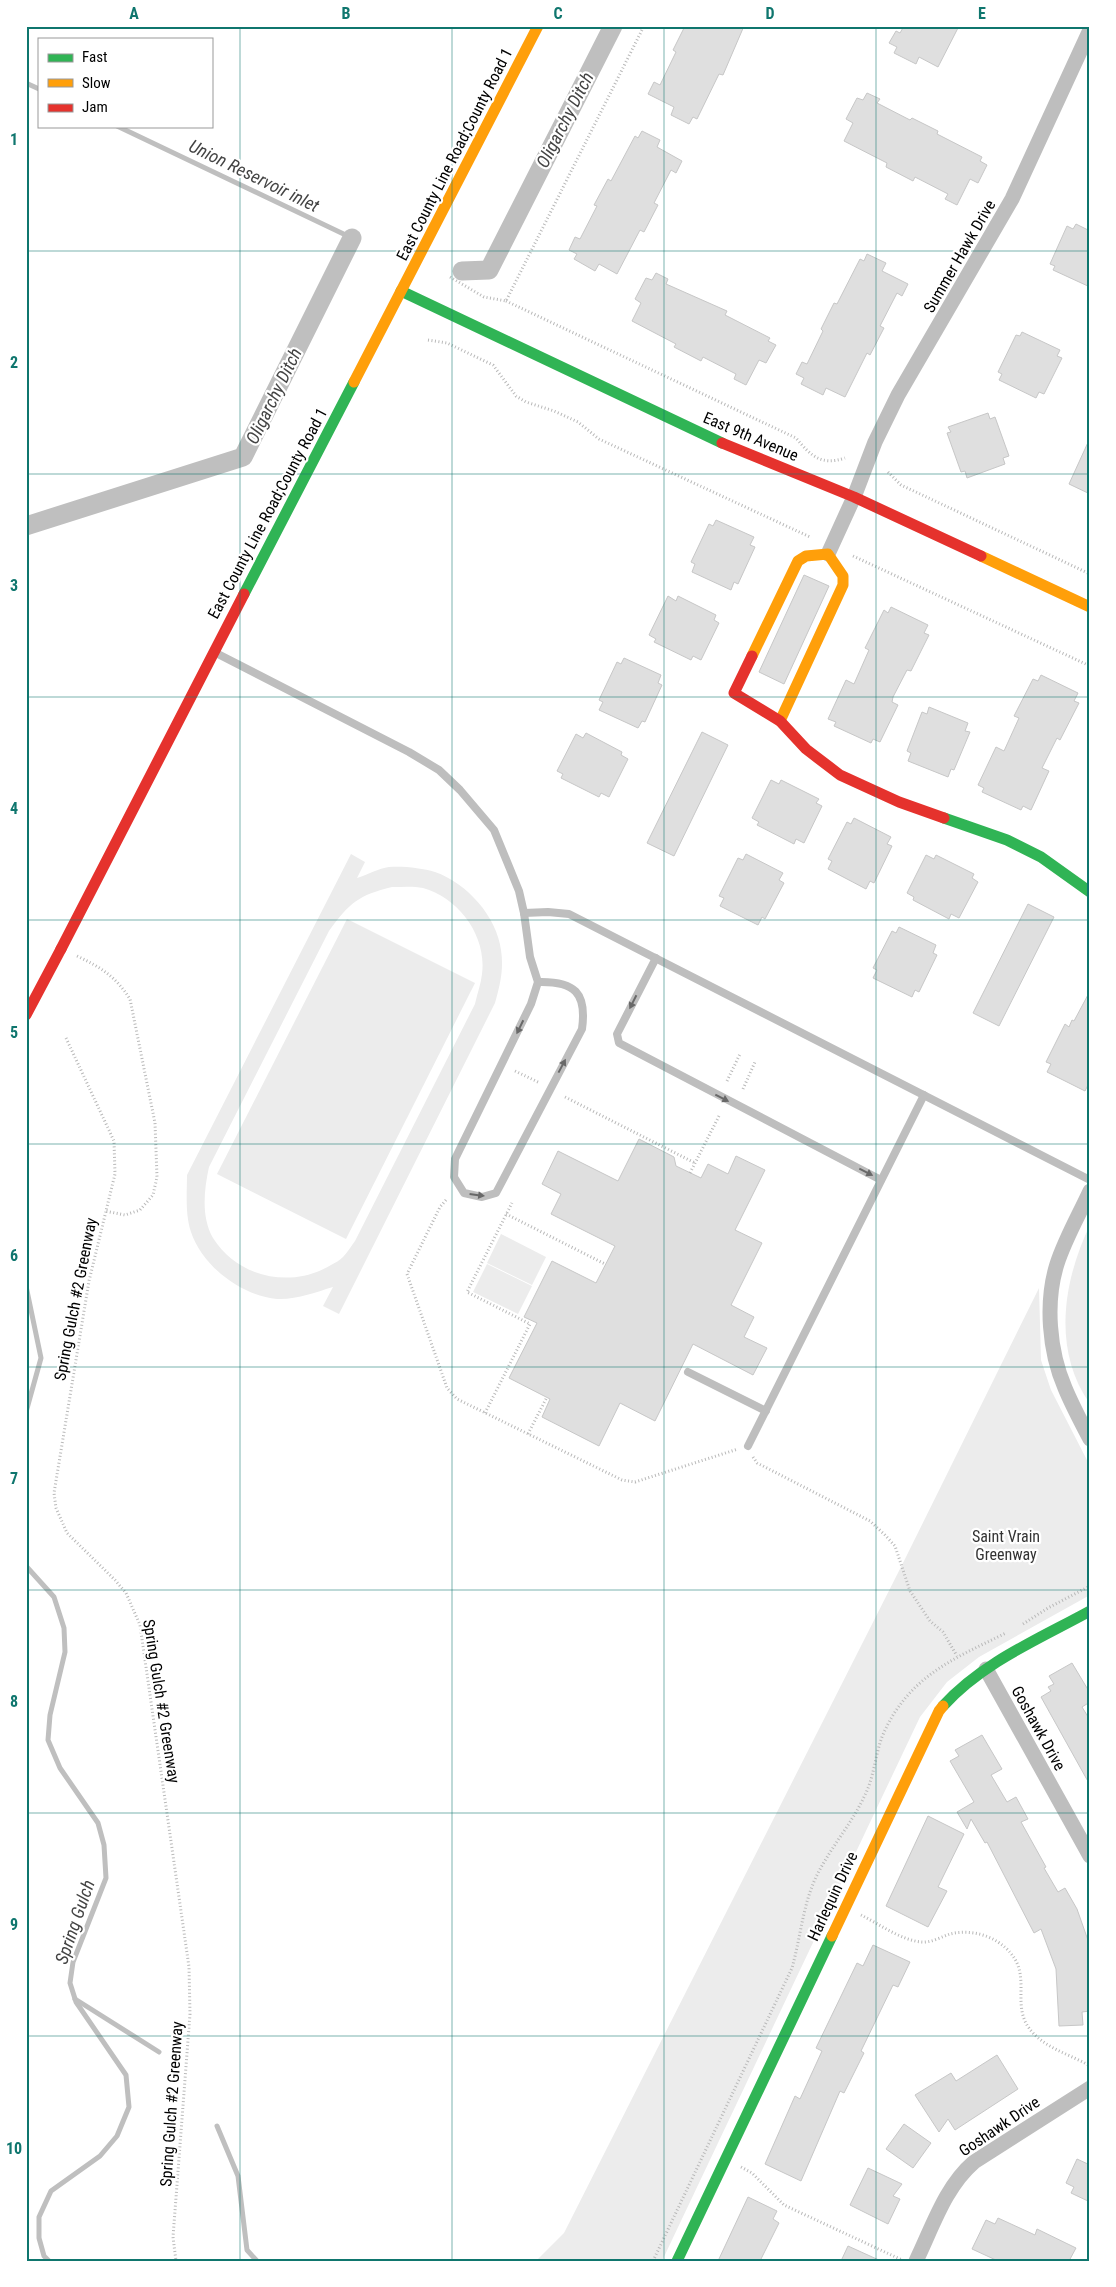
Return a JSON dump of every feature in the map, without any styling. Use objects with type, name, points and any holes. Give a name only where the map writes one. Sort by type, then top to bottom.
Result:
[{"type":"main road","name":"East County Line Road;County Road 1","points":[[26,1015],[538,26]]},
{"type":"main road","name":"East 9th Avenue","points":[[401,291],[727,445],[854,497],[1090,607]]},
{"type":"main road","points":[[780,721],[844,582],[843,576],[828,554],[806,556],[798,561],[734,693],[780,721],[811,754],[840,776],[899,802],[1007,840],[1024,848],[1090,892]]},
{"type":"main road","name":"Harlequin Drive","points":[[676,2261],[939,1711],[950,1697],[986,1669],[1090,1611]]},
{"type":"street","name":"Summer Hawk Drive","points":[[828,554],[854,497],[875,442],[898,395],[1012,198],[1090,30]]},
{"type":"street","points":[[1090,1191],[1057,1264],[1052,1286],[1050,1313],[1051,1332],[1064,1387],[1090,1439]]},
{"type":"street","name":"Goshawk Drive","points":[[986,1669],[1090,1856]]},
{"type":"street","name":"Goshawk Drive","points":[[916,2261],[950,2190],[962,2173],[974,2162],[1090,2088]]},
{"type":"lane","points":[[214,652],[409,752],[439,770],[460,790],[494,830],[519,891],[530,958],[538,982],[531,1004],[455,1159],[454,1178],[464,1193],[482,1197],[496,1193],[582,1029],[584,1011],[582,999],[570,987],[556,981],[538,982]]},
{"type":"lane","points":[[524,913],[548,912],[569,914],[1090,1180]]},
{"type":"lane","points":[[656,958],[617,1034],[619,1043],[882,1180]]},
{"type":"lane","points":[[748,1446],[924,1094]]},
{"type":"lane","points":[[688,1372],[766,1411]]},
{"type":"path","points":[[506,302],[644,26]]},
{"type":"path","points":[[450,277],[484,297],[506,302],[796,438],[813,456],[834,462],[845,458]]},
{"type":"path","points":[[428,340],[447,343],[490,363],[496,367],[516,396],[526,402],[570,418],[599,439],[812,538]]},
{"type":"path","points":[[888,472],[901,485],[1090,574]]},
{"type":"path","points":[[849,554],[1090,666]]},
{"type":"path","points":[[61,949],[100,967],[118,982],[130,999],[155,1123],[157,1177],[153,1195],[140,1210],[132,1213],[124,1215],[105,1211]]},
{"type":"path","name":"Spring Gulch #2 Greenway","points":[[66,1038],[114,1141],[116,1174],[105,1211],[89,1281],[54,1493],[56,1508],[67,1533],[121,1586],[134,1608],[140,1625],[189,1967],[190,2014],[174,2237],[176,2261]]},
{"type":"path","points":[[727,1081],[740,1054]]},
{"type":"path","points":[[743,1089],[755,1062]]},
{"type":"path","points":[[515,1070],[540,1083]]},
{"type":"path","points":[[565,1097],[695,1163]]},
{"type":"path","points":[[690,1173],[720,1114]]},
{"type":"path","points":[[446,1200],[440,1208],[407,1274],[447,1388],[457,1399],[622,1480],[634,1482],[748,1446],[757,1463],[870,1521],[885,1535],[895,1546],[910,1591],[930,1621],[942,1632],[956,1656]]},
{"type":"path","points":[[484,1413],[530,1324],[467,1292],[512,1203]]},
{"type":"path","points":[[506,1214],[605,1264]]},
{"type":"path","points":[[528,1434],[547,1398]]},
{"type":"path","points":[[844,1907],[917,1941],[926,1942],[958,1933],[972,1932],[998,1942],[1013,1956],[1020,1970],[1022,2014],[1028,2028],[1040,2040],[1090,2066]]},
{"type":"path","points":[[725,2158],[752,2174],[784,2205],[902,2261]]},
{"type":"green space","points":[[351,854],[365,862],[357,878],[389,867],[424,869],[447,877],[458,884],[479,903],[494,925],[501,950],[502,970],[495,1003],[339,1314],[323,1306],[333,1287],[299,1297],[277,1299],[264,1297],[237,1285],[214,1267],[196,1245],[191,1232],[187,1211],[187,1175]],"holes":[[[392,887],[419,887],[436,893],[448,900],[468,920],[480,946],[482,960],[481,978],[475,1004],[355,1241],[345,1255],[316,1272],[300,1277],[283,1278],[267,1276],[236,1262],[224,1252],[213,1238],[205,1212],[209,1167],[329,931],[343,913],[363,897]]]},
{"type":"green space","points":[[347,919],[475,983],[346,1239],[217,1174]]},
{"type":"green space","points":[[1090,1225],[1090,1404],[1078,1383],[1070,1361],[1066,1338],[1066,1315],[1073,1269]]},
{"type":"green space","points":[[501,1234],[546,1257],[532,1285],[487,1263]]},
{"type":"green space","points":[[487,1264],[532,1286],[518,1314],[473,1292]]},
{"type":"green space","name":"Saint Vrain Greenway","points":[[1039,1288],[1041,1360],[1051,1390],[1090,1466],[1090,1595],[979,1657],[947,1682],[920,1717],[662,2261],[536,2261],[564,2233],[905,1559]]},
{"type":"building","points":[[685,26],[744,26],[723,75],[719,74],[697,119],[693,117],[689,124],[671,115],[674,107],[648,94],[654,82],[660,85],[676,52],[673,50]]},
{"type":"building","points":[[904,26],[959,26],[938,67],[919,57],[916,64],[894,53],[897,47],[889,43],[896,31],[900,33]]},
{"type":"building","points":[[867,93],[880,99],[877,103],[910,120],[912,118],[938,131],[937,134],[982,157],[980,161],[987,165],[978,183],[970,179],[957,205],[945,199],[948,194],[915,177],[913,181],[886,167],[887,163],[844,141],[853,123],[846,119],[857,98],[863,100]]},
{"type":"building","points":[[642,131],[660,140],[657,147],[682,161],[676,173],[671,170],[654,203],[658,205],[644,232],[640,230],[617,274],[599,264],[595,271],[574,259],[577,254],[569,250],[575,237],[580,239],[597,206],[594,205],[608,179],[611,181],[635,136],[638,138]]},
{"type":"building","points":[[1076,224],[1090,231],[1090,287],[1053,270],[1055,266],[1050,264],[1067,226],[1073,229]]},
{"type":"building","points":[[867,254],[886,263],[882,271],[908,284],[902,296],[897,293],[880,326],[884,328],[870,355],[867,353],[845,397],[826,388],[823,395],[801,384],[804,378],[796,374],[802,362],[807,364],[834,303],[837,304],[860,259],[864,261]]},
{"type":"building","points":[[656,273],[668,279],[666,284],[727,311],[725,315],[770,338],[768,341],[776,345],[766,363],[759,360],[746,385],[734,379],[736,374],[703,357],[701,361],[674,347],[676,344],[632,321],[641,303],[635,299],[646,278],[652,280]]},
{"type":"building","points":[[1022,332],[1060,350],[1057,356],[1062,358],[1044,394],[1039,392],[1036,398],[999,380],[1002,374],[998,372],[1016,335],[1020,336]]},
{"type":"building","points":[[988,413],[990,419],[995,417],[1009,456],[1003,458],[1005,464],[967,478],[965,471],[961,472],[947,433],[951,432],[948,427]]},
{"type":"building","points":[[1090,438],[1090,494],[1069,484]]},
{"type":"building","points":[[716,520],[754,537],[750,545],[755,547],[738,584],[734,582],[731,590],[692,572],[695,564],[691,562],[709,524],[713,526]]},
{"type":"building","points":[[804,575],[829,586],[784,684],[759,672]]},
{"type":"building","points":[[668,596],[676,601],[678,596],[716,615],[714,620],[719,623],[701,660],[693,656],[691,660],[654,642],[656,639],[649,635]]},
{"type":"building","points":[[891,607],[928,625],[924,633],[929,635],[911,671],[907,670],[893,697],[892,702],[898,705],[880,742],[873,739],[871,743],[834,726],[836,722],[828,719],[846,680],[854,684],[869,650],[865,648],[884,610],[888,613]]},
{"type":"building","points":[[624,658],[661,675],[658,683],[662,685],[645,722],[642,721],[638,728],[599,710],[603,702],[599,700],[617,662],[621,664]]},
{"type":"building","points":[[1041,675],[1078,693],[1074,701],[1079,703],[1060,740],[1057,738],[1042,768],[1049,771],[1031,810],[1023,806],[1021,810],[982,792],[984,788],[978,785],[996,747],[1004,751],[1019,718],[1014,716],[1033,679],[1038,681]]},
{"type":"building","points":[[929,707],[968,723],[965,731],[970,732],[954,770],[951,769],[948,777],[908,761],[911,753],[907,751],[922,712],[927,714]]},
{"type":"building","points":[[702,732],[728,745],[674,856],[647,843]]},
{"type":"building","points":[[586,733],[622,752],[621,755],[628,759],[609,797],[601,793],[599,797],[561,778],[563,774],[557,771],[576,734],[583,738]]},
{"type":"building","points":[[771,780],[779,784],[781,780],[819,799],[816,803],[822,806],[804,843],[796,839],[794,844],[757,825],[759,822],[752,818]]},
{"type":"building","points":[[854,818],[891,837],[887,844],[892,846],[874,883],[870,881],[866,889],[828,869],[832,861],[828,859],[847,822],[851,824]]},
{"type":"building","points":[[746,854],[783,873],[779,880],[784,883],[765,919],[762,917],[758,925],[720,906],[724,898],[719,896],[738,858],[743,860]]},
{"type":"building","points":[[926,855],[934,859],[936,855],[974,874],[972,878],[978,882],[959,918],[951,914],[949,919],[913,900],[914,897],[907,893]]},
{"type":"building","points":[[1028,904],[1054,917],[999,1026],[973,1013]]},
{"type":"building","points":[[899,927],[936,945],[933,953],[937,955],[919,992],[915,990],[912,997],[873,978],[877,970],[873,968],[892,931],[896,933]]},
{"type":"building","points":[[1090,991],[1090,1081],[1085,1091],[1047,1072],[1051,1064],[1046,1062],[1065,1024],[1069,1027],[1072,1020],[1074,1021]]},
{"type":"building","points":[[639,1139],[674,1157],[676,1166],[701,1178],[708,1164],[728,1174],[736,1156],[765,1170],[735,1230],[762,1243],[731,1305],[754,1317],[744,1337],[767,1348],[753,1375],[693,1344],[655,1421],[620,1403],[599,1446],[542,1417],[550,1399],[509,1378],[537,1323],[524,1317],[552,1261],[596,1283],[615,1246],[551,1214],[561,1194],[542,1184],[558,1151],[618,1181]]},
{"type":"building","points":[[1072,1663],[1090,1693],[1090,1702],[1082,1707],[1090,1720],[1090,1785],[1041,1697],[1051,1691],[1048,1687],[1054,1684],[1049,1676]]},
{"type":"building","points":[[982,1735],[1002,1769],[991,1775],[1007,1802],[1016,1797],[1028,1819],[1021,1822],[1058,1892],[1065,1888],[1077,1909],[1090,1946],[1090,2011],[1082,2012],[1083,2025],[1059,2026],[1056,1969],[1041,1929],[1034,1933],[987,1842],[985,1843],[971,1819],[967,1829],[957,1812],[974,1802],[950,1761],[959,1756],[955,1750]]},
{"type":"building","points":[[928,1816],[964,1834],[938,1887],[947,1891],[928,1927],[886,1906]]},
{"type":"building","points":[[873,1945],[910,1962],[898,1987],[893,1985],[861,2051],[864,2053],[844,2093],[840,2091],[801,2181],[765,2164],[795,2096],[800,2099],[822,2051],[816,2048],[857,1963],[863,1966]]},
{"type":"building","points":[[997,2055],[1018,2089],[955,2130],[948,2119],[939,2132],[915,2095],[951,2073],[956,2081]]},
{"type":"building","points":[[904,2124],[931,2143],[913,2168],[886,2149]]},
{"type":"building","points":[[1077,2159],[1090,2165],[1090,2202],[1071,2193],[1074,2187],[1066,2183]]},
{"type":"building","points":[[868,2168],[902,2184],[893,2196],[900,2199],[888,2224],[850,2205]]},
{"type":"building","points":[[748,2197],[777,2211],[773,2219],[779,2223],[760,2261],[718,2261]]},
{"type":"building","points":[[998,2218],[1035,2235],[1037,2229],[1076,2248],[1069,2261],[998,2261],[972,2249],[986,2220],[995,2224]]},
{"type":"building","points":[[848,2246],[881,2261],[841,2261]]},
{"type":"waterway","name":"Oligarchy Ditch","points":[[462,271],[489,270],[613,26]]},
{"type":"waterway","name":"Union Reservoir inlet","points":[[26,83],[38,89]]},
{"type":"waterway","name":"Union Reservoir inlet","points":[[121,128],[352,238]]},
{"type":"waterway","name":"Oligarchy Ditch","points":[[26,526],[243,457],[352,238]]},
{"type":"waterway","name":"Spring Gulch","points":[[26,1286],[41,1358],[26,1412]]},
{"type":"waterway","name":"Spring Gulch","points":[[26,1566],[54,1597],[64,1628],[65,1652],[50,1715],[48,1740],[60,1768],[98,1823],[104,1845],[106,1878],[73,1962],[70,1983],[76,2002],[126,2075],[129,2107],[117,2136],[100,2156],[51,2191],[39,2217],[39,2238],[44,2256],[49,2261]]},
{"type":"waterway","points":[[75,1999],[159,2052]]},
{"type":"waterway","points":[[217,2126],[238,2176],[247,2250],[257,2261]]},
{"type":"traffic: fast","points":[[401,291],[722,443]]},
{"type":"traffic: fast","points":[[244,594],[354,382]]},
{"type":"traffic: fast","points":[[944,818],[1007,840],[1041,857],[1090,892]]},
{"type":"traffic: fast","points":[[943,1706],[959,1690],[1012,1652],[1090,1611]]},
{"type":"traffic: fast","points":[[677,2261],[832,1936]]},
{"type":"traffic: slow","points":[[354,382],[538,26]]},
{"type":"traffic: slow","points":[[752,656],[798,561],[806,556],[828,554],[843,576],[843,585],[780,721]]},
{"type":"traffic: slow","points":[[981,556],[1090,607]]},
{"type":"traffic: slow","points":[[832,1936],[943,1706]]},
{"type":"traffic: jam","points":[[722,443],[854,497],[981,556]]},
{"type":"traffic: jam","points":[[61,949],[244,594]]},
{"type":"traffic: jam","points":[[752,656],[734,693],[780,721],[806,749],[840,775],[899,802],[944,818]]},
{"type":"traffic: jam","points":[[26,1015],[61,949]]}]
